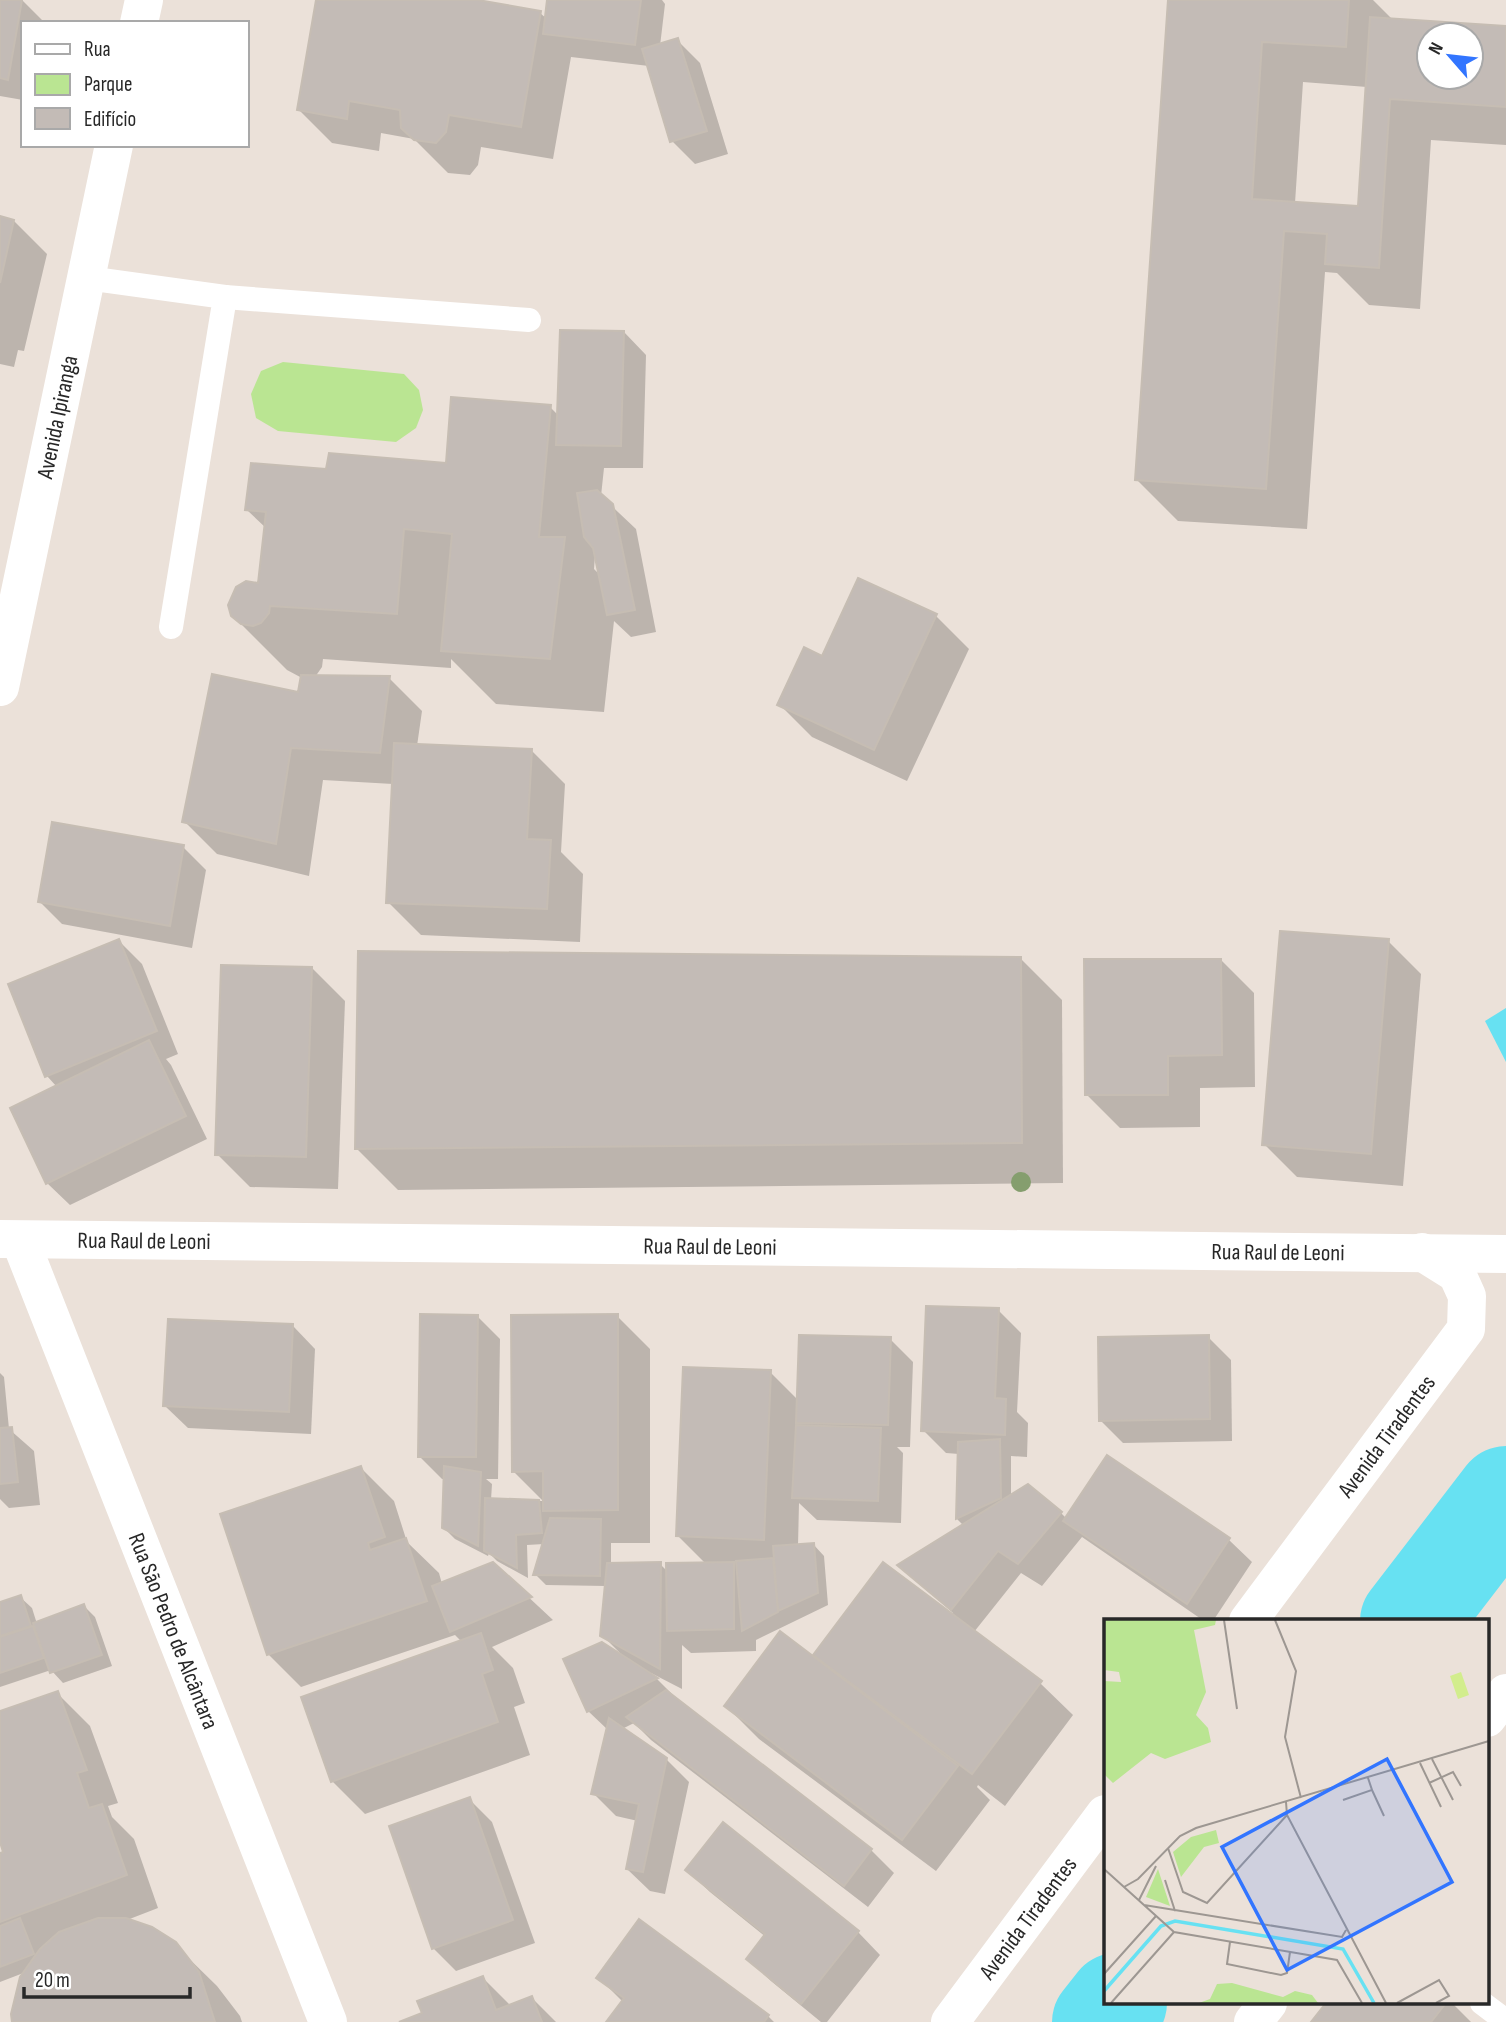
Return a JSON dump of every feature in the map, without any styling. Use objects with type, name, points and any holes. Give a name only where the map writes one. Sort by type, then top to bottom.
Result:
[{"type":"main road","points":[[139,21],[144,0]]},
{"type":"main road","name":"Avenida Ipiranga","points":[[0,687],[114,147]]},
{"type":"main road","name":"Rua Raul de Leoni","points":[[10,1239],[1506,1254]]},
{"type":"main road","name":"Rua São Pedro de Alcântara","points":[[10,1239],[328,2022]]},
{"type":"main road","name":"Avenida Tiradentes","points":[[1249,1619],[1466,1329],[1466,1296],[1457,1274],[1422,1252]]},
{"type":"main road","points":[[1488,1717],[1506,1693]]},
{"type":"main road","name":"Avenida Tiradentes","points":[[950,2022],[1104,1815]]},
{"type":"main road","points":[[1253,2022],[1267,2004]]},
{"type":"lane","points":[[87,278],[225,297],[529,320]]},
{"type":"lane","points":[[172,627],[225,297]]},
{"type":"lane","points":[[1483,2004],[1506,2021]]},
{"type":"green space","points":[[283,362],[404,374],[419,390],[423,410],[416,428],[396,442],[278,431],[256,418],[251,394],[261,371]]},
{"type":"water","points":[[1506,1008],[1506,1062],[1485,1021]]},
{"type":"building","points":[[0,0],[22,0],[8,80],[0,78]]},
{"type":"building","points":[[316,0],[478,0],[541,11],[521,127],[449,115],[446,132],[436,143],[414,140],[401,128],[400,110],[349,101],[347,119],[297,110]]},
{"type":"building","points":[[547,0],[641,0],[635,45],[543,34]]},
{"type":"building","points":[[1168,0],[1349,0],[1346,47],[1262,42],[1252,199],[1358,206],[1370,17],[1430,21],[1415,21],[1415,91],[1485,91],[1485,25],[1506,26],[1506,107],[1390,99],[1379,268],[1325,264],[1327,234],[1284,231],[1266,489],[1135,480]]},
{"type":"building","points":[[678,38],[707,131],[670,142],[642,49]]},
{"type":"building","points":[[0,216],[14,220],[0,283]]},
{"type":"building","points":[[560,330],[624,331],[621,446],[556,445]]},
{"type":"building","points":[[451,397],[551,405],[539,537],[565,537],[550,659],[441,651],[452,534],[404,529],[397,614],[270,606],[269,613],[261,623],[253,626],[241,624],[231,616],[228,605],[236,587],[246,581],[258,583],[266,512],[245,510],[251,463],[326,469],[329,453],[446,463]]},
{"type":"building","points":[[597,490],[613,504],[635,610],[607,615],[593,548],[584,537],[577,493]]},
{"type":"building","points":[[858,578],[937,614],[874,750],[777,705],[804,647],[822,656]]},
{"type":"building","points":[[212,674],[298,692],[301,675],[390,676],[380,753],[291,748],[276,844],[182,822]]},
{"type":"building","points":[[394,743],[532,749],[527,839],[551,840],[547,909],[386,903]]},
{"type":"building","points":[[52,822],[184,845],[170,926],[38,902]]},
{"type":"building","points":[[1280,931],[1389,939],[1371,1154],[1262,1145]]},
{"type":"building","points":[[119,939],[157,1031],[45,1077],[8,984]]},
{"type":"building","points":[[358,951],[1021,957],[1022,1143],[355,1149]]},
{"type":"building","points":[[1084,959],[1221,959],[1222,1055],[1168,1056],[1168,1095],[1085,1095]]},
{"type":"building","points":[[221,965],[312,967],[306,1157],[215,1155]]},
{"type":"building","points":[[149,1040],[186,1116],[46,1184],[10,1108]]},
{"type":"building","points":[[926,1306],[999,1308],[995,1398],[1006,1399],[1005,1435],[921,1431]]},
{"type":"building","points":[[420,1314],[478,1315],[476,1457],[418,1457]]},
{"type":"building","points":[[618,1314],[618,1510],[543,1511],[543,1471],[512,1472],[511,1315]]},
{"type":"building","points":[[168,1319],[293,1324],[289,1412],[163,1406]]},
{"type":"building","points":[[799,1335],[891,1337],[888,1425],[796,1423]]},
{"type":"building","points":[[1209,1335],[1210,1419],[1099,1421],[1098,1337]]},
{"type":"building","points":[[683,1367],[771,1370],[764,1540],[676,1536]]},
{"type":"building","points":[[796,1425],[881,1428],[878,1501],[792,1498]]},
{"type":"building","points":[[12,1427],[18,1482],[0,1484],[0,1428]]},
{"type":"building","points":[[1000,1439],[1001,1498],[956,1519],[958,1442]]},
{"type":"building","points":[[1107,1455],[1230,1538],[1187,1604],[1063,1521]]},
{"type":"building","points":[[361,1466],[385,1537],[368,1543],[370,1550],[406,1538],[427,1601],[267,1655],[220,1514]]},
{"type":"building","points":[[444,1466],[481,1472],[478,1546],[442,1528]]},
{"type":"building","points":[[1028,1484],[1062,1512],[1018,1564],[998,1551],[951,1610],[897,1565]]},
{"type":"building","points":[[485,1498],[539,1500],[542,1533],[516,1535],[517,1568],[484,1551]]},
{"type":"building","points":[[550,1518],[601,1519],[600,1576],[533,1575]]},
{"type":"building","points":[[814,1543],[818,1593],[778,1611],[773,1546]]},
{"type":"building","points":[[773,1558],[778,1612],[742,1631],[736,1561]]},
{"type":"building","points":[[493,1562],[532,1597],[450,1632],[432,1586]]},
{"type":"building","points":[[661,1562],[660,1669],[600,1636],[607,1563]]},
{"type":"building","points":[[734,1562],[734,1629],[667,1631],[666,1563]]},
{"type":"building","points":[[883,1562],[1042,1681],[972,1774],[813,1655]]},
{"type":"building","points":[[21,1595],[31,1626],[0,1636],[0,1602]]},
{"type":"building","points":[[84,1604],[102,1655],[50,1673],[33,1623]]},
{"type":"building","points":[[33,1626],[44,1658],[0,1673],[0,1637]]},
{"type":"building","points":[[780,1631],[958,1766],[902,1840],[724,1706]]},
{"type":"building","points":[[481,1633],[493,1670],[482,1674],[498,1722],[331,1782],[301,1697]]},
{"type":"building","points":[[602,1642],[658,1678],[587,1712],[563,1659]]},
{"type":"building","points":[[666,1690],[872,1849],[844,1886],[626,1717]]},
{"type":"building","points":[[58,1691],[87,1770],[77,1773],[89,1808],[102,1804],[127,1875],[0,1922],[0,1853],[3,1852],[0,1842],[0,1711]]},
{"type":"building","points":[[609,1718],[667,1758],[643,1872],[626,1869],[639,1804],[591,1794]]},
{"type":"building","points":[[470,1797],[513,1920],[432,1949],[389,1826]]},
{"type":"building","points":[[723,1822],[859,1931],[801,2004],[746,1959],[765,1934],[685,1870]]},
{"type":"building","points":[[20,1918],[34,1954],[0,1967],[0,1926]]},
{"type":"building","points":[[98,1918],[126,1918],[152,1927],[176,1942],[199,1972],[215,2022],[12,2022],[11,2014],[20,1977],[40,1949],[59,1932]]},
{"type":"building","points":[[639,1919],[769,2015],[764,2022],[606,2022],[624,1998],[596,1978]]},
{"type":"building","points":[[483,1976],[496,2010],[532,1996],[542,2022],[399,2022],[422,2013],[417,2001]]},
{"type":"building","points":[[1325,2004],[1445,2004],[1431,2022],[1311,2022]]},
{"type":"waterway","points":[[1412,1619],[1506,1496]]},
{"type":"waterway","points":[[1102,2022],[1116,2004]]}]
